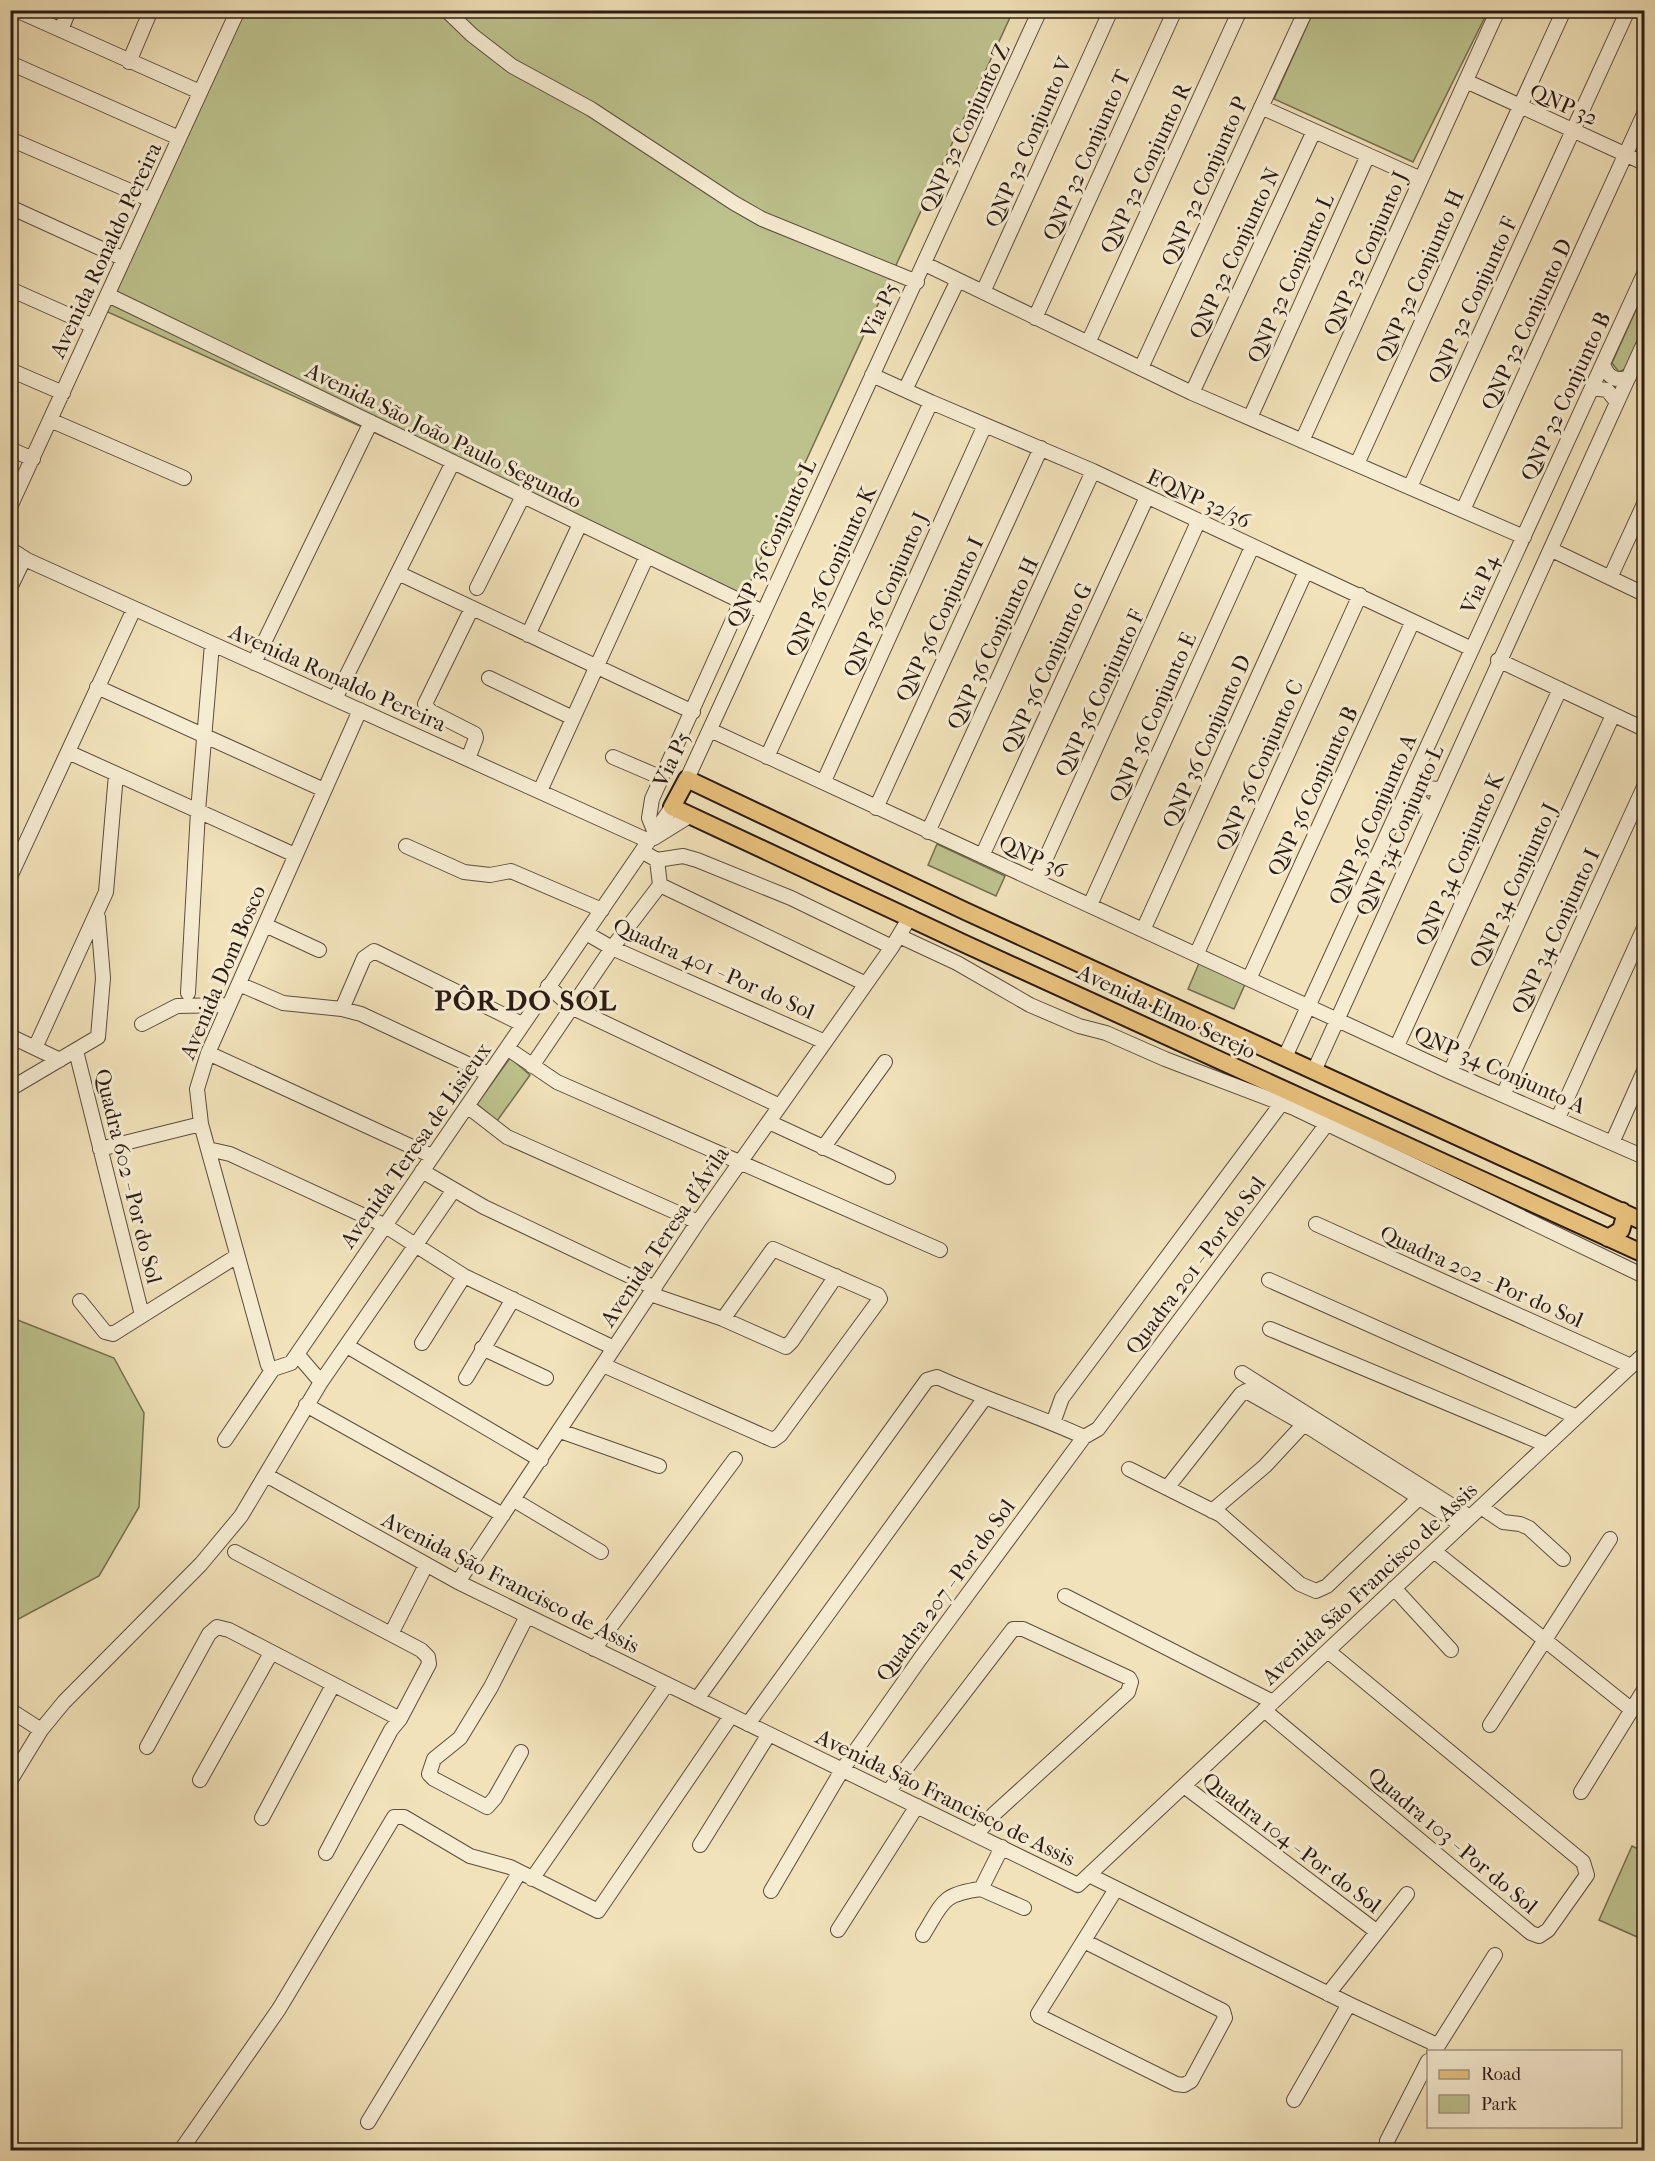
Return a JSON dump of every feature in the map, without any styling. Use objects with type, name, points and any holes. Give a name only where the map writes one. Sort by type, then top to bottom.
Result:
[{"type":"main road","name":"Via P5","points":[[672,807],[687,779]]},
{"type":"main road","name":"Avenida Elmo Serejo","points":[[687,779],[965,911],[1644,1222]]},
{"type":"main road","name":"Avenida Elmo Serejo","points":[[672,807],[910,917],[1286,1098],[1638,1252]]},
{"type":"main road","points":[[951,937],[965,927],[967,919],[965,911]]},
{"type":"main road","points":[[971,946],[977,931],[989,921]]},
{"type":"main road","points":[[1608,1238],[1621,1230],[1625,1216],[1622,1211]]},
{"type":"main road","points":[[1638,1252],[1632,1233],[1635,1227],[1644,1222]]},
{"type":"street","points":[[16,10],[200,92]]},
{"type":"street","points":[[61,30],[69,10]]},
{"type":"street","points":[[129,62],[151,10]]},
{"type":"street","name":"Avenida Ronaldo Pereira","points":[[10,507],[238,10]]},
{"type":"street","points":[[446,10],[472,35],[512,66],[591,109],[734,203],[762,219],[917,282]]},
{"type":"street","name":"QNP 32 Conjunto Z","points":[[925,264],[1040,10]]},
{"type":"street","name":"QNP 32 Conjunto V","points":[[983,292],[1111,10]]},
{"type":"street","name":"QNP 32 Conjunto T","points":[[1035,318],[1175,10]]},
{"type":"street","name":"QNP 32 Conjunto R","points":[[1088,343],[1240,10]]},
{"type":"street","name":"QNP 32 Conjunto P","points":[[1141,369],[1306,10]]},
{"type":"street","name":"QNP 32 Conjunto J","points":[[1302,441],[1498,10]]},
{"type":"street","name":"QNP 32 Conjunto H","points":[[1357,464],[1564,10]]},
{"type":"street","name":"QNP 32 Conjunto F","points":[[1410,487],[1628,10]]},
{"type":"street","points":[[10,63],[179,138]]},
{"type":"street","name":"QNP 32","points":[[1466,81],[1644,163]]},
{"type":"street","points":[[1261,106],[1421,179]]},
{"type":"street","name":"QNP 32 Conjunto D","points":[[1463,510],[1644,114]]},
{"type":"street","name":"QNP 32 Conjunto N","points":[[1192,393],[1314,131]]},
{"type":"street","points":[[10,139],[151,200]]},
{"type":"street","name":"QNP 32 Conjunto L","points":[[1250,418],[1368,155]]},
{"type":"street","points":[[10,207],[124,259]]},
{"type":"street","points":[[925,264],[1192,393],[1524,537]]},
{"type":"street","name":"Via P5","points":[[872,375],[925,264]]},
{"type":"street","name":"QNP 32 Conjunto B","points":[[1524,537],[1644,273]]},
{"type":"street","points":[[905,390],[958,280]]},
{"type":"street","points":[[10,289],[93,326]]},
{"type":"street","name":"Avenida São João Paulo Segundo","points":[[108,295],[763,612]]},
{"type":"street","points":[[1644,343],[1552,550],[1498,660],[1644,729]]},
{"type":"street","points":[[1603,364],[1606,373],[1612,378],[1621,380],[1629,377]]},
{"type":"street","points":[[10,370],[63,393]]},
{"type":"street","name":"EQNP 32/36","points":[[872,375],[1093,471],[1198,522],[1360,595],[1412,623],[1472,649]]},
{"type":"street","name":"QNP 36 Conjunto L","points":[[710,730],[872,375]]},
{"type":"street","points":[[1592,388],[1607,390],[1617,402]]},
{"type":"street","name":"QNP 36 Conjunto K","points":[[767,756],[931,402]]},
{"type":"street","points":[[50,420],[184,478]]},
{"type":"street","points":[[254,663],[371,422]]},
{"type":"street","name":"QNP 36 Conjunto J","points":[[824,781],[985,425]]},
{"type":"street","name":"QNP 36 Conjunto I","points":[[876,808],[1041,448]]},
{"type":"street","points":[[10,449],[33,459]]},
{"type":"street","points":[[335,699],[453,462]]},
{"type":"street","name":"QNP 36 Conjunto H","points":[[928,832],[1093,471]]},
{"type":"street","points":[[477,588],[523,496]]},
{"type":"street","name":"QNP 36 Conjunto G","points":[[982,856],[1147,497]]},
{"type":"street","points":[[1611,578],[1644,504]]},
{"type":"street","name":"QNP 36 Conjunto F","points":[[1036,880],[1198,522]]},
{"type":"street","points":[[528,635],[580,524]]},
{"type":"street","name":"Via P4","points":[[1472,649],[1524,537]]},
{"type":"street","name":"QNP 36 Conjunto E","points":[[1090,905],[1252,547]]},
{"type":"street","name":"Avenida Ronaldo Pereira","points":[[10,549],[24,559],[649,842],[657,860]]},
{"type":"street","points":[[1552,550],[1644,594]]},
{"type":"street","points":[[540,791],[647,556]]},
{"type":"street","points":[[10,588],[24,559]]},
{"type":"street","name":"QNP 36 Conjunto D","points":[[1144,928],[1306,571]]},
{"type":"street","points":[[398,573],[693,712]]},
{"type":"street","name":"QNP 36 Conjunto C","points":[[1197,953],[1360,595]]},
{"type":"street","points":[[649,842],[652,800],[741,602]]},
{"type":"street","points":[[468,759],[475,734],[430,711],[424,704],[471,608]]},
{"type":"street","points":[[10,877],[134,609]]},
{"type":"street","name":"QNP 36 Conjunto B","points":[[1250,977],[1412,623]]},
{"type":"street","points":[[188,993],[198,811],[212,644]]},
{"type":"street","name":"QNP 36 Conjunto A","points":[[1310,1006],[1472,649]]},
{"type":"street","name":"QNP 34 Conjunto L","points":[[1340,1018],[1498,660]]},
{"type":"street","points":[[489,678],[573,718]]},
{"type":"street","points":[[97,687],[324,790]]},
{"type":"street","name":"QNP 34 Conjunto K","points":[[1397,1046],[1560,689]]},
{"type":"street","name":"Avenida Dom Bosco","points":[[270,1367],[201,1124],[197,1089],[208,1053],[360,710]]},
{"type":"street","name":"QNP 34 Conjunto J","points":[[1450,1072],[1613,715]]},
{"type":"street","name":"Via P5","points":[[687,779],[710,730]]},
{"type":"street","name":"QNP 36","points":[[710,730],[824,781],[928,832],[1340,1018]]},
{"type":"street","points":[[68,752],[296,855]]},
{"type":"street","points":[[613,757],[662,778]]},
{"type":"street","points":[[35,1048],[98,913],[109,874],[117,774]]},
{"type":"street","points":[[1413,777],[1425,788],[1440,789]]},
{"type":"street","name":"QNP 34 Conjunto I","points":[[1504,1093],[1644,787]]},
{"type":"street","points":[[1404,799],[1419,800],[1430,811]]},
{"type":"street","name":"Avenida Teresa de Lisieux","points":[[270,1367],[291,1363],[672,807]]},
{"type":"street","points":[[649,842],[691,815]]},
{"type":"street","points":[[406,846],[464,872],[490,875],[511,871],[602,910]]},
{"type":"street","points":[[532,1066],[612,948],[660,885],[657,860],[683,856],[896,942],[957,963],[1030,1005],[1286,1098]]},
{"type":"street","points":[[660,885],[866,984]]},
{"type":"street","points":[[10,1089],[94,1041],[100,1034],[103,978],[98,913]]},
{"type":"street","name":"Avenida Teresa d'Ávila","points":[[459,1582],[698,1222],[896,942],[910,917]]},
{"type":"street","points":[[264,925],[319,950]]},
{"type":"street","points":[[1558,1118],[1644,928]]},
{"type":"street","name":"Quadra 401 - Por do Sol","points":[[586,933],[612,948],[825,1042]]},
{"type":"street","points":[[957,963],[971,946]]},
{"type":"street","points":[[342,1009],[364,958],[371,951],[378,952],[522,1024]]},
{"type":"street","points":[[239,984],[283,1003],[342,1009],[361,1014],[489,1074]]},
{"type":"street","points":[[548,986],[573,1008],[780,1106]]},
{"type":"street","points":[[142,1024],[177,1006],[229,1005]]},
{"type":"street","points":[[1285,1057],[1310,1006]]},
{"type":"street","points":[[1314,1071],[1340,1018]]},
{"type":"street","name":"QNP 34 Conjunto A","points":[[1340,1018],[1450,1072],[1504,1093],[1644,1157]]},
{"type":"street","points":[[10,1036],[60,1060]]},
{"type":"street","points":[[507,1048],[557,1082],[940,1250]]},
{"type":"street","name":"Quadra 602 - Por do Sol","points":[[76,1051],[141,1311]]},
{"type":"street","points":[[208,1053],[432,1156]]},
{"type":"street","points":[[823,1148],[885,1062]]},
{"type":"street","points":[[1612,1143],[1644,1071]]},
{"type":"street","name":"Quadra 201 - Por do Sol","points":[[1053,1423],[1068,1388],[1286,1098]]},
{"type":"street","points":[[467,1106],[513,1140],[698,1222]]},
{"type":"street","points":[[1331,1118],[1644,1276]]},
{"type":"street","name":"Quadra 201 - Por do Sol","points":[[1084,1437],[1098,1429],[1331,1118]]},
{"type":"street","points":[[769,1122],[888,1177]]},
{"type":"street","points":[[100,1149],[201,1124]]},
{"type":"street","points":[[208,1149],[230,1154],[384,1225],[416,1248],[464,1276],[614,1348]]},
{"type":"street","points":[[422,1171],[453,1191],[652,1291],[723,1319],[780,1346],[788,1346],[836,1276]]},
{"type":"street","points":[[10,1781],[41,1730],[64,1702],[201,1564],[241,1516],[321,1382],[416,1248],[453,1191]]},
{"type":"street","name":"Quadra 202 - Por do Sol","points":[[1316,1224],[1631,1366]]},
{"type":"street","points":[[603,1365],[766,1438],[776,1439],[879,1301],[878,1295],[773,1249],[723,1319]]},
{"type":"street","points":[[80,1301],[105,1332],[113,1334],[237,1256]]},
{"type":"street","points":[[422,1343],[464,1276]]},
{"type":"street","points":[[1269,1280],[1577,1417]]},
{"type":"street","points":[[466,1378],[513,1299]]},
{"type":"street","points":[[1270,1329],[1547,1445]]},
{"type":"street","points":[[347,1346],[540,1460]]},
{"type":"street","points":[[482,1348],[546,1378]]},
{"type":"street","points":[[297,1354],[321,1382]]},
{"type":"street","name":"Avenida São Francisco de Assis","points":[[266,1475],[426,1565],[526,1616],[1078,1885],[1644,1354]]},
{"type":"street","points":[[225,1440],[270,1367]]},
{"type":"street","points":[[1242,1373],[1466,1521]]},
{"type":"street","points":[[697,1699],[927,1380],[937,1377],[984,1399],[1053,1423],[1084,1437]]},
{"type":"street","points":[[1167,1488],[1244,1392],[1260,1397],[1419,1498],[1466,1521]]},
{"type":"street","points":[[748,1724],[984,1399]]},
{"type":"street","points":[[306,1406],[503,1515]]},
{"type":"street","points":[[1212,1511],[1265,1466],[1304,1424]]},
{"type":"street","points":[[560,1431],[659,1466]]},
{"type":"street","name":"Quadra 207 - Por do Sol","points":[[771,1891],[842,1770],[920,1659],[1084,1437]]},
{"type":"street","points":[[594,1649],[735,1459]]},
{"type":"street","points":[[1129,1469],[1233,1524],[1300,1584],[1316,1591],[1327,1586],[1419,1498]]},
{"type":"street","points":[[514,1500],[601,1551]]},
{"type":"street","points":[[1481,1507],[1503,1522],[1521,1524],[1528,1528],[1563,1558]]},
{"type":"street","points":[[1490,1725],[1547,1641],[1610,1539]]},
{"type":"street","points":[[1434,1551],[1632,1710]]},
{"type":"street","points":[[235,1552],[424,1652],[429,1661],[400,1719],[391,1730],[326,1853]]},
{"type":"street","points":[[391,1634],[426,1565]]},
{"type":"street","points":[[1394,1588],[1450,1650]]},
{"type":"street","points":[[1065,1596],[1269,1706]]},
{"type":"street","points":[[521,1752],[489,1806],[434,1779],[429,1774],[434,1760],[460,1738],[491,1687],[526,1616]]},
{"type":"street","points":[[147,1747],[214,1628],[229,1630],[400,1719]]},
{"type":"street","points":[[888,1792],[1013,1629],[1023,1629],[1129,1678],[1131,1682],[1128,1692],[994,1814],[976,1835]]},
{"type":"street","name":"Quadra 103 - Por do Sol","points":[[1269,1706],[1531,1933],[1536,1936],[1542,1935],[1587,1875],[1583,1862],[1328,1651]]},
{"type":"street","points":[[200,1780],[271,1653]]},
{"type":"street","points":[[368,2122],[526,1876],[667,1684]]},
{"type":"street","points":[[262,1818],[333,1685]]},
{"type":"street","points":[[1581,1792],[1644,1690]]},
{"type":"street","points":[[10,1710],[41,1730]]},
{"type":"street","points":[[181,2151],[279,2009],[394,1817],[404,1817],[470,1856],[504,1865],[598,1911],[731,1716]]},
{"type":"street","points":[[699,1845],[769,1734]]},
{"type":"street","name":"Quadra 104 - Por do Sol","points":[[1184,1786],[1376,1931]]},
{"type":"street","points":[[838,1930],[917,1806]]},
{"type":"street","points":[[981,1889],[1002,1847]]},
{"type":"street","points":[[1089,1875],[1435,2048],[1495,1955]]},
{"type":"street","points":[[923,1935],[946,1898],[958,1892],[981,1889],[1024,1908]]},
{"type":"street","points":[[1084,1941],[1223,2011],[1225,2018],[1191,2081],[1184,2085],[1176,2084],[1039,2016],[1084,1941],[1116,1889]]},
{"type":"street","name":"Quadra 104 - Por do Sol","points":[[1328,1994],[1407,1894]]},
{"type":"street","points":[[1294,2100],[1349,2004]]},
{"type":"street","points":[[1387,2141],[1427,2063]]},
{"type":"green space","points":[[1314,10],[1488,11],[1413,162],[1274,99]]},
{"type":"green space","points":[[243,11],[1013,11],[741,602],[647,556],[101,309]]},
{"type":"green space","points":[[1644,292],[1644,334],[1629,367],[1619,372],[1612,363]]},
{"type":"green space","points":[[937,844],[1005,876],[996,896],[928,865]]},
{"type":"green space","points":[[1200,961],[1246,982],[1234,1009],[1188,989]]},
{"type":"green space","points":[[510,1058],[530,1075],[497,1121],[477,1104]]},
{"type":"green space","points":[[10,1317],[114,1358],[144,1413],[139,1507],[99,1576],[11,1623]]},
{"type":"green space","points":[[1632,1846],[1644,1852],[1644,1940],[1599,1920]]},
{"type":"district","name":"PÔR DO SOL","points":[[526,1000]]}]
